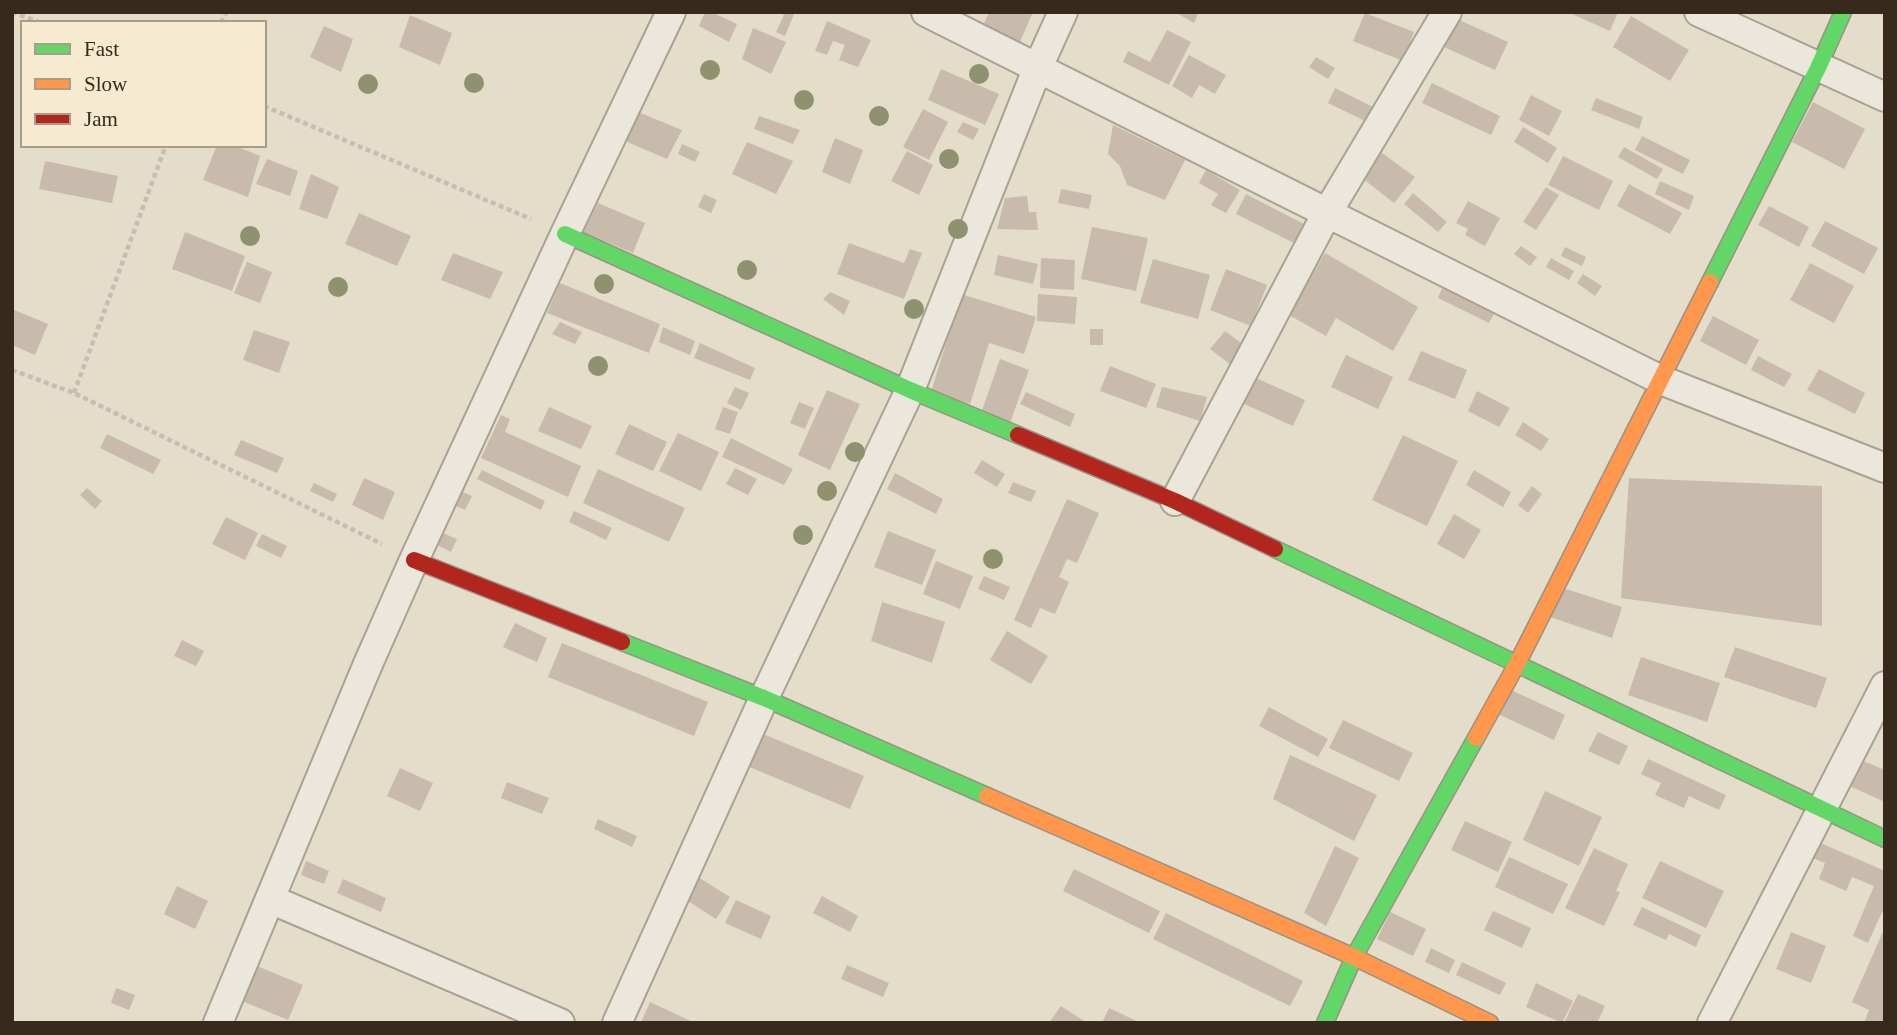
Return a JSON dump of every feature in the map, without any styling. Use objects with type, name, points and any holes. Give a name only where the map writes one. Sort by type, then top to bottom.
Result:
[{"type":"street","points":[[219,1023],[368,664],[565,234],[671,12]]},
{"type":"street","points":[[926,12],[1661,380],[1885,468]]},
{"type":"street","points":[[617,1023],[764,698],[910,390],[1038,67],[1063,12]]},
{"type":"street","points":[[1175,501],[1327,213],[1447,12]]},
{"type":"street","points":[[1699,12],[1885,97]]},
{"type":"street","points":[[1325,1023],[1354,957],[1517,664],[1818,68],[1843,12]]},
{"type":"street","points":[[565,234],[910,390],[1175,501],[1885,839]]},
{"type":"street","points":[[415,560],[764,698],[1354,957],[1490,1023]]},
{"type":"street","points":[[1712,1023],[1885,685]]},
{"type":"street","points":[[270,900],[560,1023]]},
{"type":"path","points":[[12,12],[37,21]]},
{"type":"path","points":[[266,107],[565,234]]},
{"type":"path","points":[[74,393],[165,147]]},
{"type":"path","points":[[12,370],[74,393],[415,560]]},
{"type":"building","points":[[705,12],[711,12],[737,24],[729,42],[699,26]]},
{"type":"building","points":[[778,12],[795,12],[785,36],[776,32],[784,15]]},
{"type":"building","points":[[989,12],[1033,12],[1020,42],[983,26]]},
{"type":"building","points":[[1175,12],[1199,12],[1194,23]]},
{"type":"building","points":[[1618,12],[1610,31],[1572,14]]},
{"type":"building","points":[[1365,13],[1414,32],[1403,61],[1353,41]]},
{"type":"building","points":[[410,15],[452,33],[440,65],[399,47]]},
{"type":"building","points":[[1631,16],[1689,50],[1670,81],[1613,47]]},
{"type":"building","points":[[1457,19],[1508,42],[1495,70],[1444,47]]},
{"type":"building","points":[[827,21],[871,40],[858,67],[839,60],[845,45],[833,41],[827,55],[815,51]]},
{"type":"building","points":[[324,26],[353,39],[341,72],[310,57]]},
{"type":"building","points":[[753,28],[786,42],[771,74],[742,59]]},
{"type":"building","points":[[1167,30],[1191,42],[1169,85],[1123,62],[1128,51],[1150,62]]},
{"type":"building","points":[[1189,55],[1226,75],[1215,94],[1199,85],[1192,98],[1172,86]]},
{"type":"building","points":[[1316,57],[1335,68],[1328,79],[1309,67]]},
{"type":"building","points":[[941,69],[999,94],[985,125],[928,100]]},
{"type":"building","points":[[1432,83],[1500,116],[1491,135],[1422,103]]},
{"type":"building","points":[[1335,88],[1373,107],[1365,121],[1328,103]]},
{"type":"building","points":[[1531,95],[1562,111],[1549,136],[1519,120]]},
{"type":"building","points":[[1596,98],[1643,117],[1639,129],[1591,110]]},
{"type":"building","points":[[1813,102],[1865,129],[1844,169],[1792,142]]},
{"type":"building","points":[[923,109],[948,122],[929,160],[903,147]]},
{"type":"building","points":[[638,112],[682,130],[667,159],[625,141]]},
{"type":"building","points":[[759,116],[800,130],[793,144],[754,129]]},
{"type":"building","points":[[963,122],[979,129],[973,140],[957,132]]},
{"type":"building","points":[[1113,125],[1185,160],[1165,200],[1127,185],[1120,166],[1108,154]]},
{"type":"building","points":[[1523,127],[1557,148],[1548,163],[1514,142]]},
{"type":"building","points":[[1642,136],[1690,160],[1683,174],[1635,150]]},
{"type":"building","points":[[835,138],[863,150],[850,184],[822,172]]},
{"type":"building","points":[[747,142],[793,161],[776,194],[732,174]]},
{"type":"building","points":[[682,144],[700,152],[695,162],[678,154]]},
{"type":"building","points":[[216,147],[238,147],[260,156],[248,197],[203,180]]},
{"type":"building","points":[[1624,147],[1663,169],[1657,179],[1618,157]]},
{"type":"building","points":[[907,151],[933,165],[919,195],[891,181]]},
{"type":"building","points":[[1382,153],[1415,177],[1394,203],[1362,178]]},
{"type":"building","points":[[1563,156],[1613,181],[1599,210],[1548,185]]},
{"type":"building","points":[[267,159],[298,171],[290,196],[256,184]]},
{"type":"building","points":[[45,161],[118,176],[112,203],[39,189]]},
{"type":"building","points":[[1206,170],[1240,190],[1226,213],[1211,205],[1218,194],[1199,183]]},
{"type":"building","points":[[311,174],[339,187],[327,219],[299,209]]},
{"type":"building","points":[[1660,181],[1694,196],[1689,210],[1655,194]]},
{"type":"building","points":[[1629,184],[1682,213],[1670,234],[1617,206]]},
{"type":"building","points":[[1546,187],[1559,195],[1536,230],[1523,222]]},
{"type":"building","points":[[1061,189],[1092,195],[1089,209],[1058,203]]},
{"type":"building","points":[[1413,193],[1447,222],[1438,232],[1404,204]]},
{"type":"building","points":[[704,194],[717,200],[711,213],[698,207]]},
{"type":"building","points":[[1246,194],[1304,224],[1294,243],[1236,214]]},
{"type":"building","points":[[1027,196],[1029,212],[1036,212],[1038,230],[997,229],[1005,198]]},
{"type":"building","points":[[1468,201],[1500,218],[1485,246],[1465,235],[1468,229],[1456,223]]},
{"type":"building","points":[[598,203],[645,223],[633,253],[583,232]]},
{"type":"building","points":[[1769,206],[1809,227],[1799,247],[1758,225]]},
{"type":"building","points":[[359,213],[411,236],[397,266],[345,244]]},
{"type":"building","points":[[1825,221],[1878,248],[1864,274],[1811,246]]},
{"type":"building","points":[[1092,227],[1148,238],[1136,291],[1081,279]]},
{"type":"building","points":[[185,232],[245,256],[232,291],[172,269]]},
{"type":"building","points":[[849,243],[904,263],[910,249],[922,253],[904,299],[837,274]]},
{"type":"building","points":[[1521,246],[1537,257],[1530,266],[1514,254]]},
{"type":"building","points":[[1565,247],[1586,257],[1582,266],[1561,256]]},
{"type":"building","points":[[453,253],[503,272],[490,299],[441,280]]},
{"type":"building","points":[[1325,253],[1418,307],[1393,351],[1336,318],[1326,336],[1289,315]]},
{"type":"building","points":[[998,255],[1038,264],[1033,284],[994,275]]},
{"type":"building","points":[[1041,258],[1075,260],[1074,290],[1040,288]]},
{"type":"building","points":[[1551,258],[1574,271],[1569,280],[1546,267]]},
{"type":"building","points":[[1153,259],[1210,275],[1198,319],[1140,303]]},
{"type":"building","points":[[247,262],[272,272],[260,303],[234,293]]},
{"type":"building","points":[[1810,263],[1854,286],[1834,323],[1790,300]]},
{"type":"building","points":[[1226,269],[1267,285],[1251,326],[1210,310]]},
{"type":"building","points":[[1583,274],[1602,286],[1595,296],[1577,283]]},
{"type":"building","points":[[560,283],[660,324],[649,353],[547,313]]},
{"type":"building","points":[[1443,286],[1495,312],[1489,323],[1438,298]]},
{"type":"building","points":[[830,292],[850,301],[844,315],[823,299]]},
{"type":"building","points":[[961,294],[1036,317],[1024,354],[989,343],[970,404],[931,392]]},
{"type":"building","points":[[1038,294],[1077,297],[1075,324],[1037,321]]},
{"type":"building","points":[[12,309],[48,324],[35,355],[12,345]]},
{"type":"building","points":[[1713,316],[1759,340],[1746,365],[1700,341]]},
{"type":"building","points":[[560,322],[582,332],[575,344],[552,334]]},
{"type":"building","points":[[663,327],[695,341],[690,355],[659,342]]},
{"type":"building","points":[[1090,329],[1103,329],[1103,345],[1090,345]]},
{"type":"building","points":[[254,330],[290,342],[279,373],[243,360]]},
{"type":"building","points":[[1225,331],[1245,346],[1231,365],[1210,349]]},
{"type":"building","points":[[700,343],[755,368],[750,380],[694,358]]},
{"type":"building","points":[[1421,351],[1467,370],[1455,399],[1408,380]]},
{"type":"building","points":[[1346,355],[1393,377],[1378,409],[1331,387]]},
{"type":"building","points":[[1758,356],[1792,374],[1784,387],[1751,370]]},
{"type":"building","points":[[1000,359],[1029,370],[1010,423],[981,413]]},
{"type":"building","points":[[1110,366],[1156,384],[1146,408],[1100,391]]},
{"type":"building","points":[[1819,369],[1865,393],[1855,414],[1807,390]]},
{"type":"building","points":[[1256,378],[1305,400],[1293,426],[1244,404]]},
{"type":"building","points":[[735,387],[749,393],[741,410],[727,403]]},
{"type":"building","points":[[1162,387],[1207,397],[1200,421],[1156,407]]},
{"type":"building","points":[[827,390],[860,404],[830,470],[798,455]]},
{"type":"building","points":[[1477,391],[1510,408],[1499,427],[1468,411]]},
{"type":"building","points":[[1026,392],[1075,414],[1070,427],[1020,404]]},
{"type":"building","points":[[799,402],[814,408],[805,429],[790,423]]},
{"type":"building","points":[[549,407],[592,426],[581,449],[538,431]]},
{"type":"building","points":[[723,407],[738,412],[730,434],[715,429]]},
{"type":"building","points":[[501,415],[510,419],[505,432],[581,466],[568,497],[481,458]]},
{"type":"building","points":[[1523,422],[1549,439],[1541,451],[1515,435]]},
{"type":"building","points":[[629,424],[667,442],[653,471],[615,454]]},
{"type":"building","points":[[678,433],[719,452],[701,491],[659,471]]},
{"type":"building","points":[[107,434],[161,460],[153,474],[100,448]]},
{"type":"building","points":[[1403,435],[1458,461],[1427,526],[1372,500]]},
{"type":"building","points":[[731,438],[793,469],[784,485],[722,457]]},
{"type":"building","points":[[241,440],[284,458],[277,473],[234,455]]},
{"type":"building","points":[[982,460],[1005,474],[997,487],[974,473]]},
{"type":"building","points":[[735,468],[757,479],[748,495],[726,484]]},
{"type":"building","points":[[598,469],[685,508],[669,542],[583,503]]},
{"type":"building","points":[[482,470],[545,501],[541,510],[477,479]]},
{"type":"building","points":[[1474,470],[1511,492],[1503,507],[1466,485]]},
{"type":"building","points":[[895,473],[943,499],[936,514],[887,489]]},
{"type":"building","points":[[364,478],[395,492],[383,520],[352,505]]},
{"type":"building","points":[[1629,478],[1822,486],[1822,626],[1621,598]]},
{"type":"building","points":[[1013,482],[1036,491],[1031,502],[1008,493]]},
{"type":"building","points":[[314,483],[337,494],[333,502],[310,491]]},
{"type":"building","points":[[1532,486],[1542,494],[1528,513],[1518,505]]},
{"type":"building","points":[[87,488],[102,501],[95,509],[80,495]]},
{"type":"building","points":[[463,492],[472,496],[465,510],[456,506]]},
{"type":"building","points":[[1067,499],[1099,513],[1077,563],[1067,559],[1059,577],[1069,582],[1055,614],[1040,608],[1031,628],[1014,620]]},
{"type":"building","points":[[574,511],[612,528],[606,540],[569,522]]},
{"type":"building","points":[[1454,514],[1481,530],[1464,559],[1437,544]]},
{"type":"building","points":[[226,517],[258,533],[245,560],[212,544]]},
{"type":"building","points":[[888,531],[936,550],[922,585],[874,567]]},
{"type":"building","points":[[443,533],[457,539],[451,552],[437,545]]},
{"type":"building","points":[[262,534],[287,546],[281,558],[256,546]]},
{"type":"building","points":[[936,561],[973,576],[960,609],[923,594]]},
{"type":"building","points":[[984,576],[1010,587],[1004,600],[978,589]]},
{"type":"building","points":[[1560,587],[1622,607],[1612,638],[1550,617]]},
{"type":"building","points":[[882,602],[945,622],[932,663],[871,641]]},
{"type":"building","points":[[515,623],[547,638],[537,662],[503,647]]},
{"type":"building","points":[[1007,631],[1048,656],[1031,684],[990,660]]},
{"type":"building","points":[[182,640],[204,651],[196,666],[174,656]]},
{"type":"building","points":[[562,643],[708,702],[694,736],[548,677]]},
{"type":"building","points":[[1735,647],[1827,678],[1816,708],[1724,677]]},
{"type":"building","points":[[1641,657],[1720,683],[1707,722],[1628,695]]},
{"type":"building","points":[[1509,689],[1565,715],[1554,740],[1498,714]]},
{"type":"building","points":[[1269,707],[1328,739],[1318,757],[1259,726]]},
{"type":"building","points":[[1343,720],[1413,753],[1399,781],[1329,748]]},
{"type":"building","points":[[1598,732],[1628,746],[1619,765],[1588,751]]},
{"type":"building","points":[[761,733],[864,776],[850,809],[747,766]]},
{"type":"building","points":[[1290,755],[1377,795],[1354,841],[1273,799]]},
{"type":"building","points":[[1856,758],[1885,770],[1885,802],[1845,784]]},
{"type":"building","points":[[1648,759],[1726,795],[1719,810],[1689,796],[1684,808],[1655,795],[1661,783],[1641,774]]},
{"type":"building","points":[[400,768],[433,783],[420,811],[387,796]]},
{"type":"building","points":[[507,782],[549,798],[542,814],[501,798]]},
{"type":"building","points":[[1545,791],[1602,817],[1579,866],[1523,840]]},
{"type":"building","points":[[598,819],[637,836],[632,847],[594,829]]},
{"type":"building","points":[[1465,821],[1512,842],[1498,872],[1451,850]]},
{"type":"building","points":[[1816,841],[1885,871],[1885,911],[1883,910],[1868,943],[1853,936],[1874,886],[1852,877],[1846,891],[1819,879],[1825,863],[1810,857]]},
{"type":"building","points":[[1335,846],[1359,858],[1326,926],[1304,913]]},
{"type":"building","points":[[1594,848],[1628,864],[1616,891],[1620,892],[1604,926],[1565,908]]},
{"type":"building","points":[[1509,857],[1568,884],[1553,914],[1495,887]]},
{"type":"building","points":[[306,861],[329,871],[324,884],[301,875]]},
{"type":"building","points":[[1660,861],[1724,891],[1706,928],[1642,898]]},
{"type":"building","points":[[1074,869],[1160,911],[1149,933],[1063,891]]},
{"type":"building","points":[[698,877],[730,897],[716,919],[685,899]]},
{"type":"building","points":[[343,879],[386,898],[381,912],[337,893]]},
{"type":"building","points":[[177,886],[208,901],[195,929],[164,914]]},
{"type":"building","points":[[822,896],[858,916],[850,932],[813,913]]},
{"type":"building","points":[[736,900],[771,916],[761,939],[725,923]]},
{"type":"building","points":[[1642,907],[1701,935],[1696,947],[1669,934],[1666,940],[1633,925]]},
{"type":"building","points":[[1493,911],[1531,928],[1522,948],[1484,930]]},
{"type":"building","points":[[1390,912],[1426,929],[1413,956],[1377,939]]},
{"type":"building","points":[[1166,913],[1303,981],[1290,1006],[1153,939]]},
{"type":"building","points":[[1885,927],[1885,1023],[1864,1023],[1869,1010],[1852,1002]]},
{"type":"building","points":[[1791,932],[1826,946],[1811,983],[1776,969]]},
{"type":"building","points":[[1431,948],[1455,960],[1449,973],[1425,962]]},
{"type":"building","points":[[1462,962],[1506,983],[1500,995],[1456,975]]},
{"type":"building","points":[[250,963],[303,985],[288,1020],[235,998]]},
{"type":"building","points":[[847,965],[889,983],[883,997],[841,979]]},
{"type":"building","points":[[1536,983],[1573,1001],[1562,1023],[1526,1007]]},
{"type":"building","points":[[116,988],[135,995],[129,1010],[111,1003]]},
{"type":"building","points":[[1578,994],[1605,1006],[1597,1023],[1564,1023]]},
{"type":"building","points":[[650,1002],[695,1023],[641,1023]]},
{"type":"building","points":[[1061,1006],[1087,1023],[1049,1023]]},
{"type":"building","points":[[1109,1008],[1141,1023],[1102,1023]]},
{"type":"traffic: fast","points":[[1710,282],[1818,68],[1843,12]]},
{"type":"traffic: fast","points":[[565,234],[910,390],[1018,435]]},
{"type":"traffic: fast","points":[[1275,549],[1885,839]]},
{"type":"traffic: fast","points":[[622,642],[764,698],[987,796]]},
{"type":"traffic: fast","points":[[1325,1023],[1354,957],[1476,738]]},
{"type":"traffic: slow","points":[[1476,738],[1517,664],[1710,282]]},
{"type":"traffic: slow","points":[[987,796],[1354,957],[1490,1023]]},
{"type":"traffic: jam","points":[[1018,435],[1175,501],[1275,549]]},
{"type":"traffic: jam","points":[[414,560],[622,642]]}]
